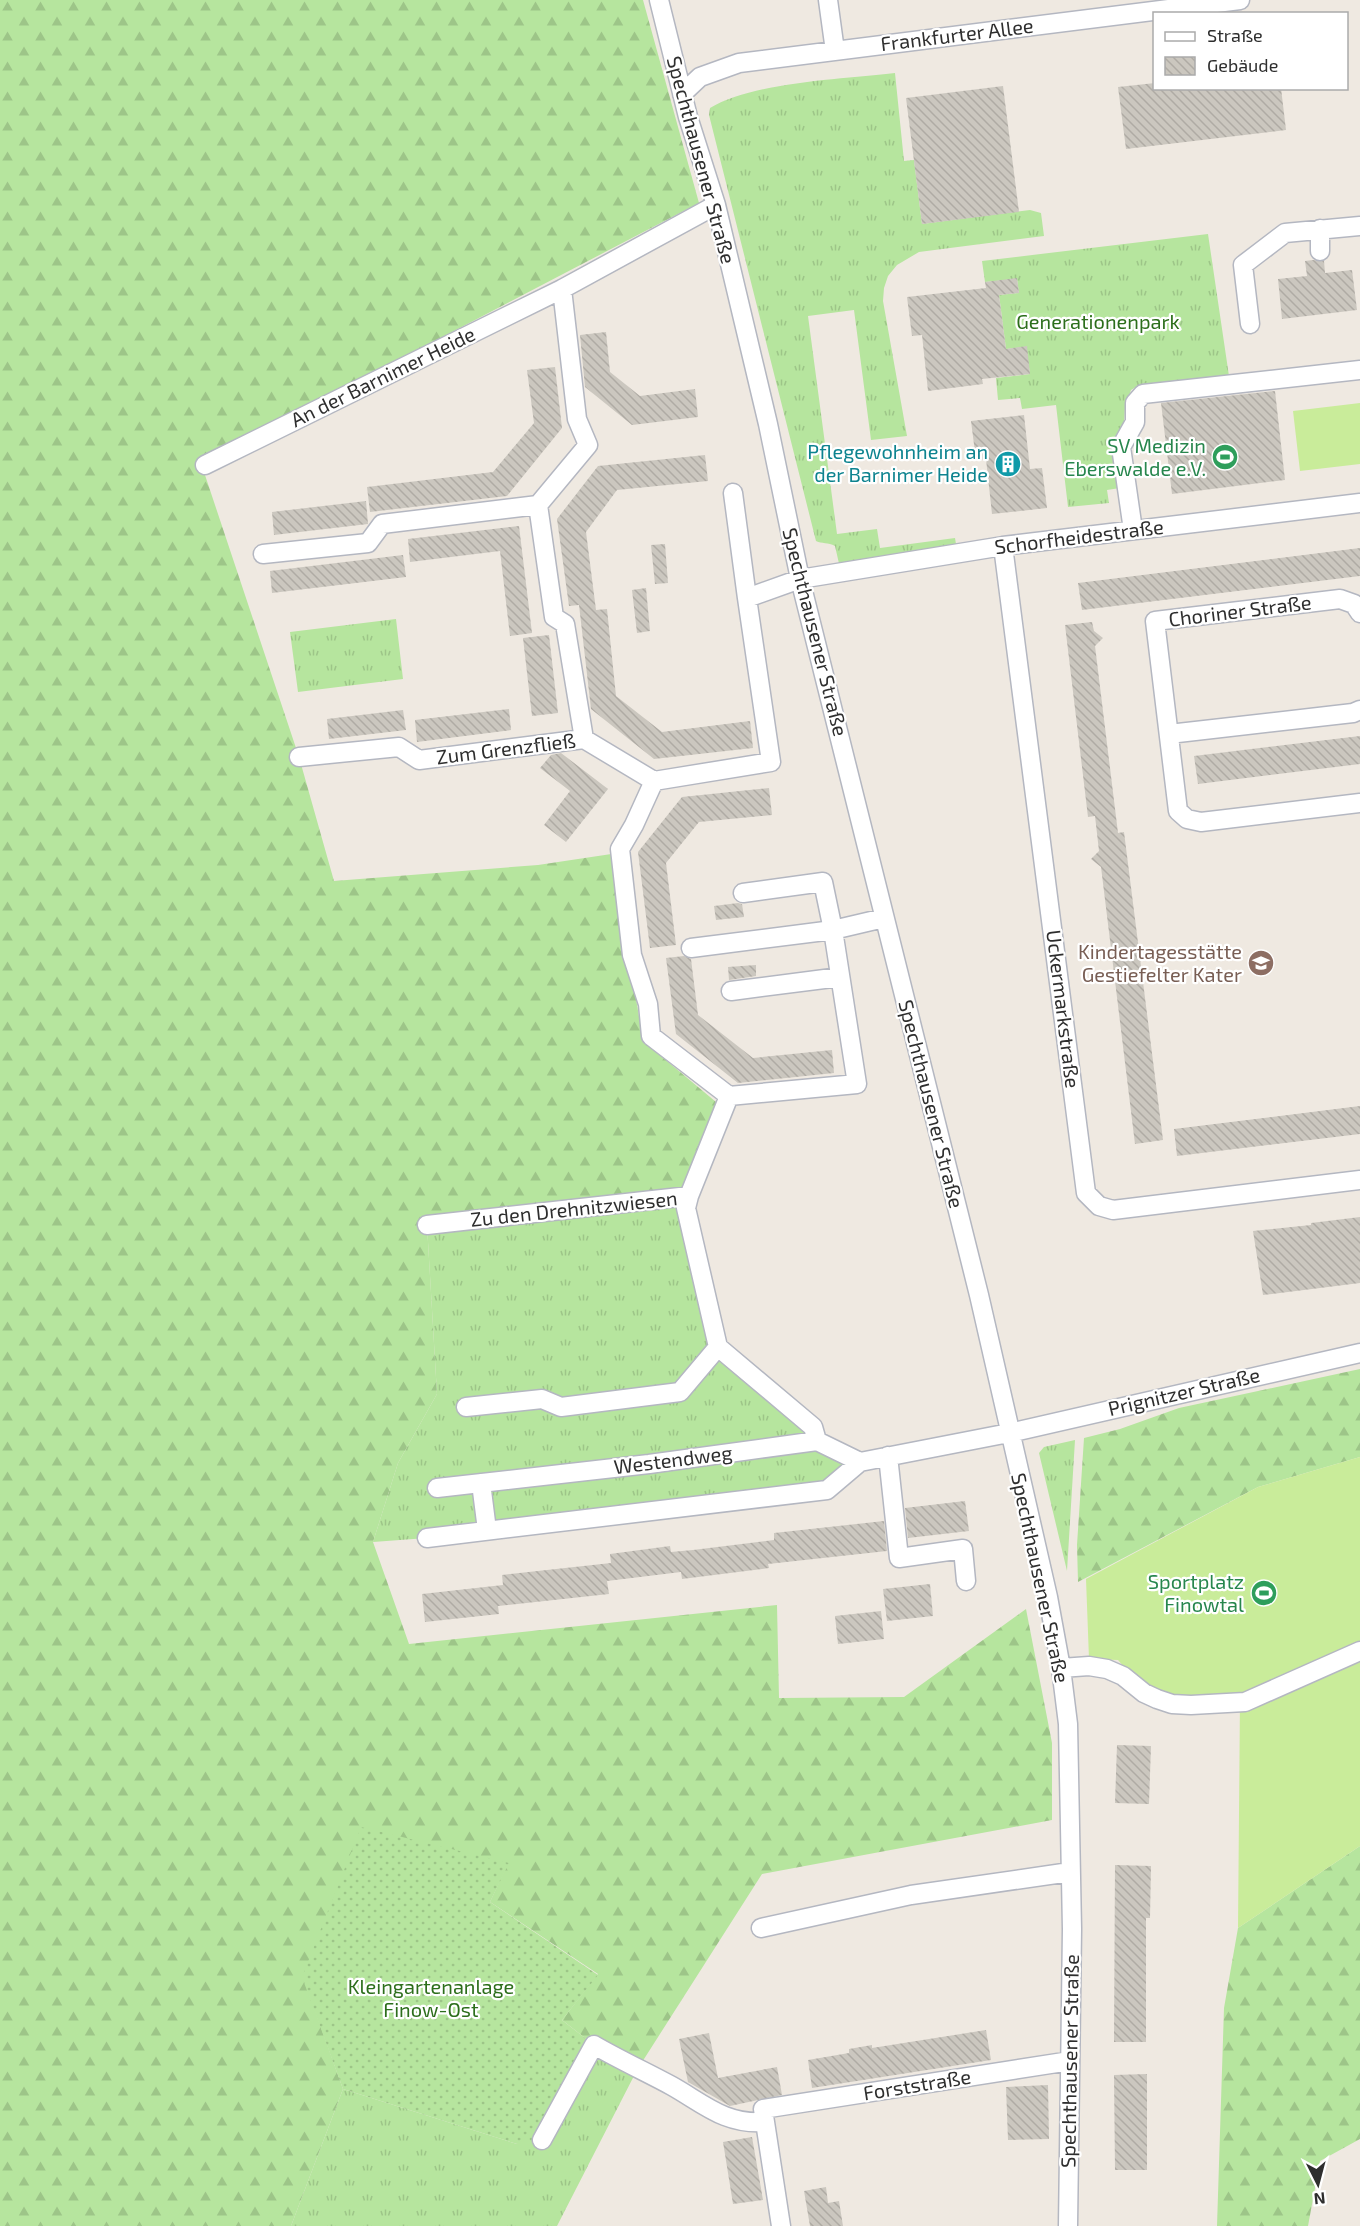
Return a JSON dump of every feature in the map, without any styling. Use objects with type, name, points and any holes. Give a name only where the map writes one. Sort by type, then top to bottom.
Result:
[{"type":"street","name":"Spechthausener Straße","points":[[659,0],[682,94],[716,205],[768,424],[800,579],[968,1251],[1048,1597],[1068,1724],[1070,1872],[1068,2226]]},
{"type":"street","points":[[828,0],[835,51]]},
{"type":"street","name":"Frankfurter Allee","points":[[682,94],[700,77],[739,63],[1240,0]]},
{"type":"street","name":"An der Barnimer Heide","points":[[205,465],[562,289],[716,205]]},
{"type":"street","points":[[1250,324],[1243,265],[1286,233],[1360,226]]},
{"type":"street","points":[[1320,230],[1320,252]]},
{"type":"street","points":[[263,554],[368,543],[382,524],[538,505],[588,445],[577,419],[562,289]]},
{"type":"street","points":[[1133,530],[1121,447],[1135,422],[1135,403],[1143,394],[1360,370]]},
{"type":"street","points":[[733,493],[771,762],[654,781],[620,849],[632,955],[648,1005],[651,1036],[729,1096],[857,1084],[823,882],[743,893]]},
{"type":"street","name":"Schorfheidestraße","points":[[800,579],[1003,546],[1360,503]]},
{"type":"street","points":[[538,505],[554,617],[565,624],[584,739]]},
{"type":"street","name":"Uckermarkstraße","points":[[1003,546],[1086,1193],[1099,1206],[1113,1210],[1360,1180]]},
{"type":"street","points":[[747,598],[800,579]]},
{"type":"street","name":"Choriner Straße","points":[[1360,614],[1354,604],[1340,599],[1155,621],[1178,811],[1187,819],[1200,822],[1360,803]]},
{"type":"street","points":[[1169,734],[1353,714],[1360,710]]},
{"type":"street","name":"Zum Grenzfließ","points":[[298,757],[399,747],[419,760],[584,739],[654,781]]},
{"type":"street","points":[[691,948],[832,930],[884,918]]},
{"type":"street","points":[[731,991],[840,977]]},
{"type":"street","name":"Zu den Drehnitzwiesen","points":[[427,1225],[689,1196],[729,1096]]},
{"type":"street","points":[[689,1196],[686,1208],[718,1347],[813,1427],[817,1441],[860,1462]]},
{"type":"street","points":[[466,1407],[542,1399],[561,1407],[680,1392],[718,1347]]},
{"type":"street","name":"Prignitzer Straße","points":[[1009,1433],[1360,1353]]},
{"type":"street","points":[[427,1538],[827,1490],[860,1462],[1009,1433]]},
{"type":"street","name":"Westendweg","points":[[437,1488],[649,1464],[817,1441]]},
{"type":"street","points":[[888,1456],[899,1558],[963,1549],[966,1581]]},
{"type":"street","points":[[481,1483],[487,1530]]},
{"type":"street","points":[[1061,1668],[1089,1666],[1107,1669],[1123,1676],[1144,1693],[1157,1699],[1172,1704],[1201,1705],[1245,1702],[1360,1651]]},
{"type":"street","points":[[761,1928],[911,1895],[1029,1876],[1070,1872]]},
{"type":"street","name":"Forststraße","points":[[542,2140],[594,2045],[637,2070],[672,2086],[714,2113],[752,2123],[764,2116],[1070,2061]]},
{"type":"street","points":[[764,2116],[781,2226]]},
{"type":"green space","points":[[0,0],[643,0],[699,203],[201,463],[299,757],[334,881],[538,865],[618,853],[629,956],[643,1041],[716,1102],[689,1196],[427,1225],[437,1394],[398,1463],[373,1542],[409,1644],[777,1605],[779,1698],[904,1697],[1026,1609],[1052,1743],[1052,1820],[762,1874],[637,2070],[594,2045],[562,2020],[598,1974],[490,1902],[508,1863],[303,1977],[343,2089],[291,2226],[0,2226]]},
{"type":"green space","points":[[895,73],[904,161],[914,160],[922,224],[1030,210],[1041,213],[1044,236],[919,252],[897,265],[888,276],[883,301],[907,436],[871,440],[854,310],[808,316],[837,534],[877,529],[880,548],[955,538],[957,550],[840,568],[835,546],[816,541],[709,115],[710,108],[750,92],[800,83]]},
{"type":"green space","name":"Generationenpark","points":[[1208,234],[1229,376],[1141,384],[1131,390],[1125,408],[1120,488],[1107,490],[1109,503],[1068,507],[1056,405],[1022,409],[1020,398],[998,400],[996,378],[1030,374],[1026,347],[1006,349],[999,295],[1019,293],[1017,279],[985,282],[982,261]]},
{"type":"green space","points":[[1360,403],[1360,464],[1300,471],[1293,411]]},
{"type":"green space","points":[[396,619],[403,679],[298,692],[290,632]]},
{"type":"green space","points":[[689,1196],[718,1347],[813,1427],[860,1462],[827,1490],[427,1538],[373,1542],[398,1463],[437,1394],[427,1225]]},
{"type":"green space","points":[[1360,1369],[1360,1457],[1258,1487],[1078,1582],[1077,1545],[1084,1438],[1120,1429],[1179,1408]]},
{"type":"green space","points":[[1075,1440],[1067,1571],[1039,1453],[1044,1447]]},
{"type":"green space","points":[[1360,1457],[1360,1846],[1238,1928],[1240,1699],[1173,1699],[1138,1683],[1118,1660],[1089,1659],[1086,1579],[1258,1487]]},
{"type":"green space","name":"Kleingartenanlage Finow-Ost","points":[[361,1827],[509,1863],[490,1902],[598,1975],[562,2020],[594,2045],[542,2140],[517,2144],[343,2089],[302,1977]]},
{"type":"green space","points":[[1360,1846],[1360,2139],[1320,2161],[1308,2226],[1217,2226],[1224,2008],[1238,1928]]},
{"type":"green space","points":[[594,2045],[637,2070],[557,2226],[291,2226],[343,2089],[517,2144]]},
{"type":"building","points":[[1153,83],[1153,90],[1281,90],[1286,130],[1126,149],[1118,87]]},
{"type":"building","points":[[1003,86],[1019,212],[922,224],[906,98]]},
{"type":"building","points":[[1305,261],[1324,261],[1325,273],[1352,270],[1357,310],[1282,319],[1278,279],[1307,276]]},
{"type":"building","points":[[1017,278],[1019,293],[999,295],[1006,349],[1027,346],[1030,374],[982,379],[983,384],[928,391],[922,335],[912,336],[907,297],[986,288],[985,282]]},
{"type":"building","points":[[606,332],[610,372],[640,396],[695,389],[698,417],[632,425],[585,387],[580,335]]},
{"type":"building","points":[[555,367],[562,428],[507,496],[370,512],[367,487],[493,472],[534,423],[527,370]]},
{"type":"building","name":"SV Medizin Eberswalde e.V.","points":[[1275,391],[1285,480],[1172,494],[1161,403]]},
{"type":"building","name":"Pflegewohnheim an der Barnimer Heide","points":[[1024,415],[1030,469],[1042,468],[1047,508],[992,514],[986,459],[976,460],[971,421]]},
{"type":"building","points":[[705,455],[708,481],[617,490],[586,532],[596,610],[607,609],[616,696],[662,732],[750,721],[753,748],[654,759],[591,709],[579,605],[569,606],[557,519],[598,466]]},
{"type":"building","points":[[366,501],[368,524],[274,535],[272,512]]},
{"type":"building","points":[[519,526],[532,633],[510,636],[500,551],[410,562],[408,539]]},
{"type":"building","points":[[665,544],[668,583],[655,584],[651,545]]},
{"type":"building","points":[[1360,548],[1360,576],[1082,610],[1078,583]]},
{"type":"building","points":[[403,555],[406,577],[272,593],[270,571]]},
{"type":"building","points":[[646,588],[650,631],[637,633],[632,590]]},
{"type":"building","points":[[1092,622],[1094,631],[1103,638],[1095,646],[1118,833],[1124,832],[1163,1140],[1135,1144],[1101,867],[1091,859],[1099,851],[1095,816],[1088,817],[1065,625]]},
{"type":"building","points":[[549,635],[558,713],[532,716],[523,638]]},
{"type":"building","points":[[509,709],[511,730],[417,742],[415,720]]},
{"type":"building","points":[[403,710],[406,730],[329,739],[327,719]]},
{"type":"building","points":[[1360,736],[1360,764],[1198,784],[1194,756]]},
{"type":"building","points":[[561,753],[608,789],[566,842],[544,825],[570,791],[540,768],[551,755]]},
{"type":"building","points":[[769,788],[772,815],[699,822],[666,863],[676,945],[650,948],[638,852],[682,797]]},
{"type":"building","points":[[742,904],[744,917],[716,920],[714,906]]},
{"type":"building","points":[[684,956],[691,959],[698,1015],[753,1058],[832,1050],[834,1073],[738,1083],[676,1034],[666,958]]},
{"type":"building","points":[[756,965],[756,976],[729,980],[728,967]]},
{"type":"building","points":[[1360,1106],[1360,1134],[1177,1156],[1174,1129]]},
{"type":"building","points":[[1360,1217],[1360,1283],[1263,1295],[1253,1231]]},
{"type":"building","points":[[965,1501],[969,1531],[908,1538],[905,1508]]},
{"type":"building","points":[[884,1521],[887,1551],[768,1564],[769,1568],[682,1579],[681,1572],[607,1581],[609,1594],[498,1606],[499,1614],[425,1622],[422,1594],[503,1585],[502,1575],[611,1563],[610,1554],[670,1546],[671,1552],[693,1550],[774,1540],[774,1533]]},
{"type":"building","points":[[930,1584],[933,1616],[887,1621],[883,1589]]},
{"type":"building","points":[[881,1611],[884,1639],[838,1644],[835,1616]]},
{"type":"building","points":[[1117,1745],[1151,1746],[1149,1804],[1115,1803]]},
{"type":"building","points":[[1115,1865],[1151,1866],[1150,1918],[1146,1918],[1146,2042],[1114,2042]]},
{"type":"building","points":[[986,2030],[991,2060],[812,2088],[808,2060],[849,2053],[849,2049],[872,2045],[872,2048]]},
{"type":"building","points":[[709,2033],[718,2078],[777,2067],[782,2095],[730,2106],[688,2082],[679,2039]]},
{"type":"building","points":[[1147,2074],[1147,2170],[1115,2170],[1114,2075]]},
{"type":"building","points":[[1048,2085],[1049,2139],[1008,2140],[1006,2087]]},
{"type":"building","points":[[752,2137],[763,2200],[733,2204],[723,2142]]},
{"type":"building","points":[[826,2187],[828,2203],[839,2201],[843,2226],[810,2226],[804,2191]]},
{"type":"place","name":"SV Medizin Eberswalde e.V.","points":[[1225,457]]},
{"type":"place","name":"Pflegewohnheim an der Barnimer Heide","points":[[1008,464]]},
{"type":"place","name":"Kindertagesstätte Gestiefelter Kater","points":[[1261,963]]},
{"type":"place","name":"Sportplatz Finowtal","points":[[1264,1593]]}]
